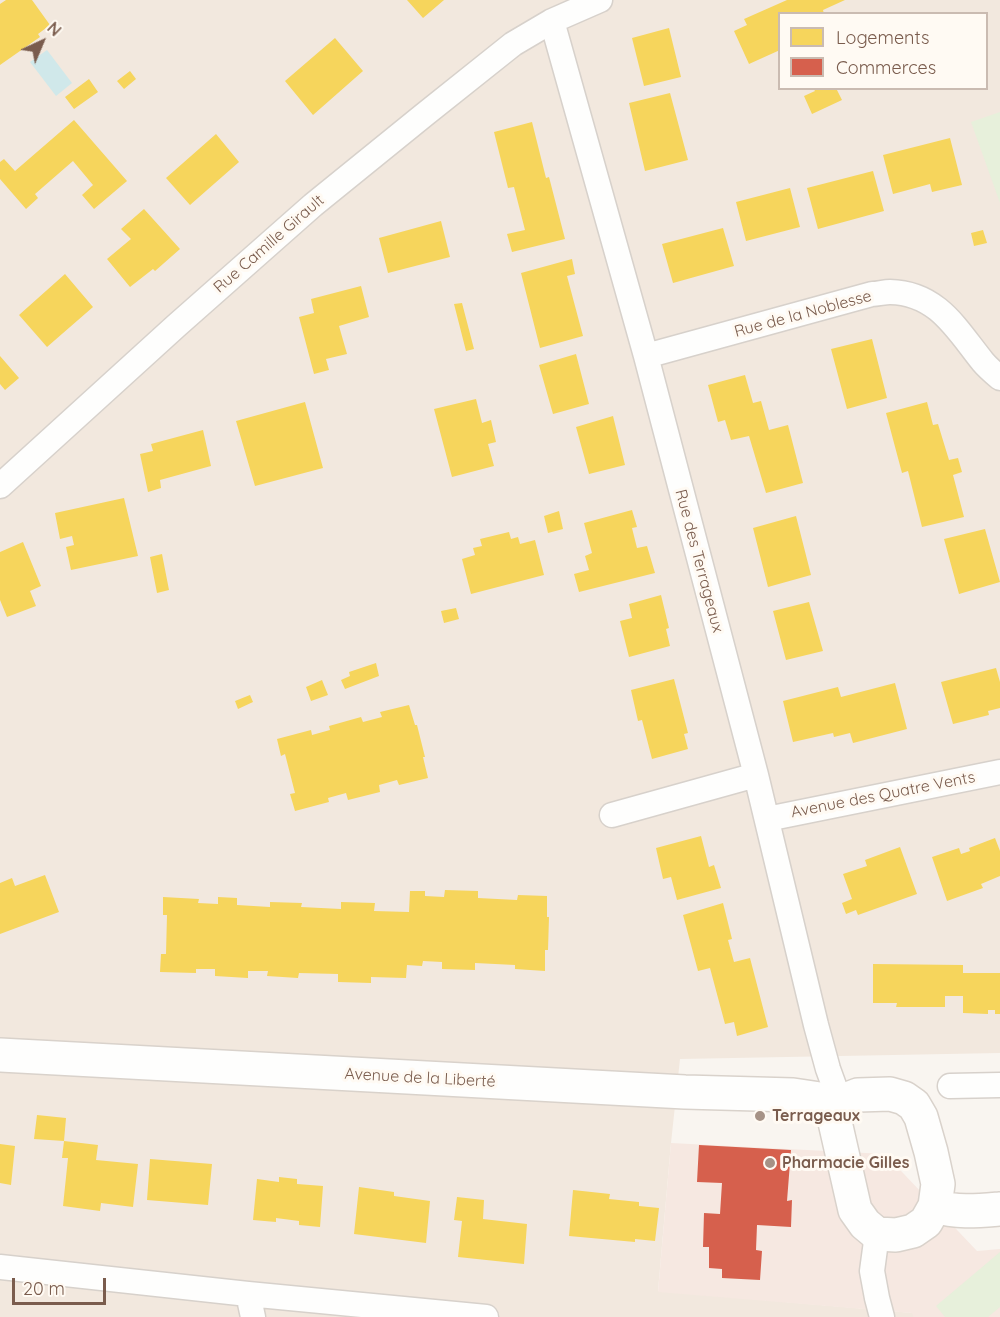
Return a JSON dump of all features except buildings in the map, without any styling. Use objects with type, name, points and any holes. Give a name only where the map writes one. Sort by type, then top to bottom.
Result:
[{"type":"street","name":"Rue Camille Girault","points":[[0,486],[313,205],[513,44],[589,2]]},
{"type":"street","name":"Rue des Terrageaux","points":[[552,21],[645,356],[756,775],[816,1025],[828,1070],[840,1102]]},
{"type":"street","name":"Rue de la Noblesse","points":[[645,356],[872,294],[890,292],[925,301],[941,311],[1000,378]]},
{"type":"street","name":"Avenue des Quatre Vents","points":[[767,819],[1000,772]]},
{"type":"street","points":[[612,815],[756,775]]},
{"type":"street","name":"Avenue de la Liberté","points":[[0,1055],[685,1092],[794,1095],[840,1102]]},
{"type":"street","points":[[950,1086],[1000,1085]]},
{"type":"street","points":[[890,1094],[904,1098],[914,1105],[921,1117],[936,1174],[938,1184],[935,1206],[926,1222],[913,1231],[896,1235],[877,1234],[865,1224],[855,1210],[835,1122],[840,1102],[858,1095],[890,1094]]},
{"type":"street","points":[[935,1206],[964,1212],[1000,1209]]},
{"type":"street","points":[[877,1234],[872,1271],[882,1317]]},
{"type":"street","points":[[0,1267],[251,1306],[486,1317]]},
{"type":"shaded area","points":[[0,0],[1000,0],[1000,1053],[680,1059],[658,1291],[913,1313],[914,1317],[0,1317]]},
{"type":"shaded area","points":[[671,1143],[885,1154],[977,1251],[1000,1249],[1000,1317],[914,1317],[912,1313],[658,1292]]},
{"type":"green space","points":[[1000,112],[1000,203],[971,122]]},
{"type":"green space","points":[[1000,1252],[1000,1307],[988,1317],[945,1317],[936,1306]]},
{"type":"water","points":[[47,50],[72,83],[56,96],[30,62]]},
{"type":"place","name":"Terrageaux","points":[[760,1116]]},
{"type":"place","name":"Pharmacie Gilles","points":[[770,1163]]}]
